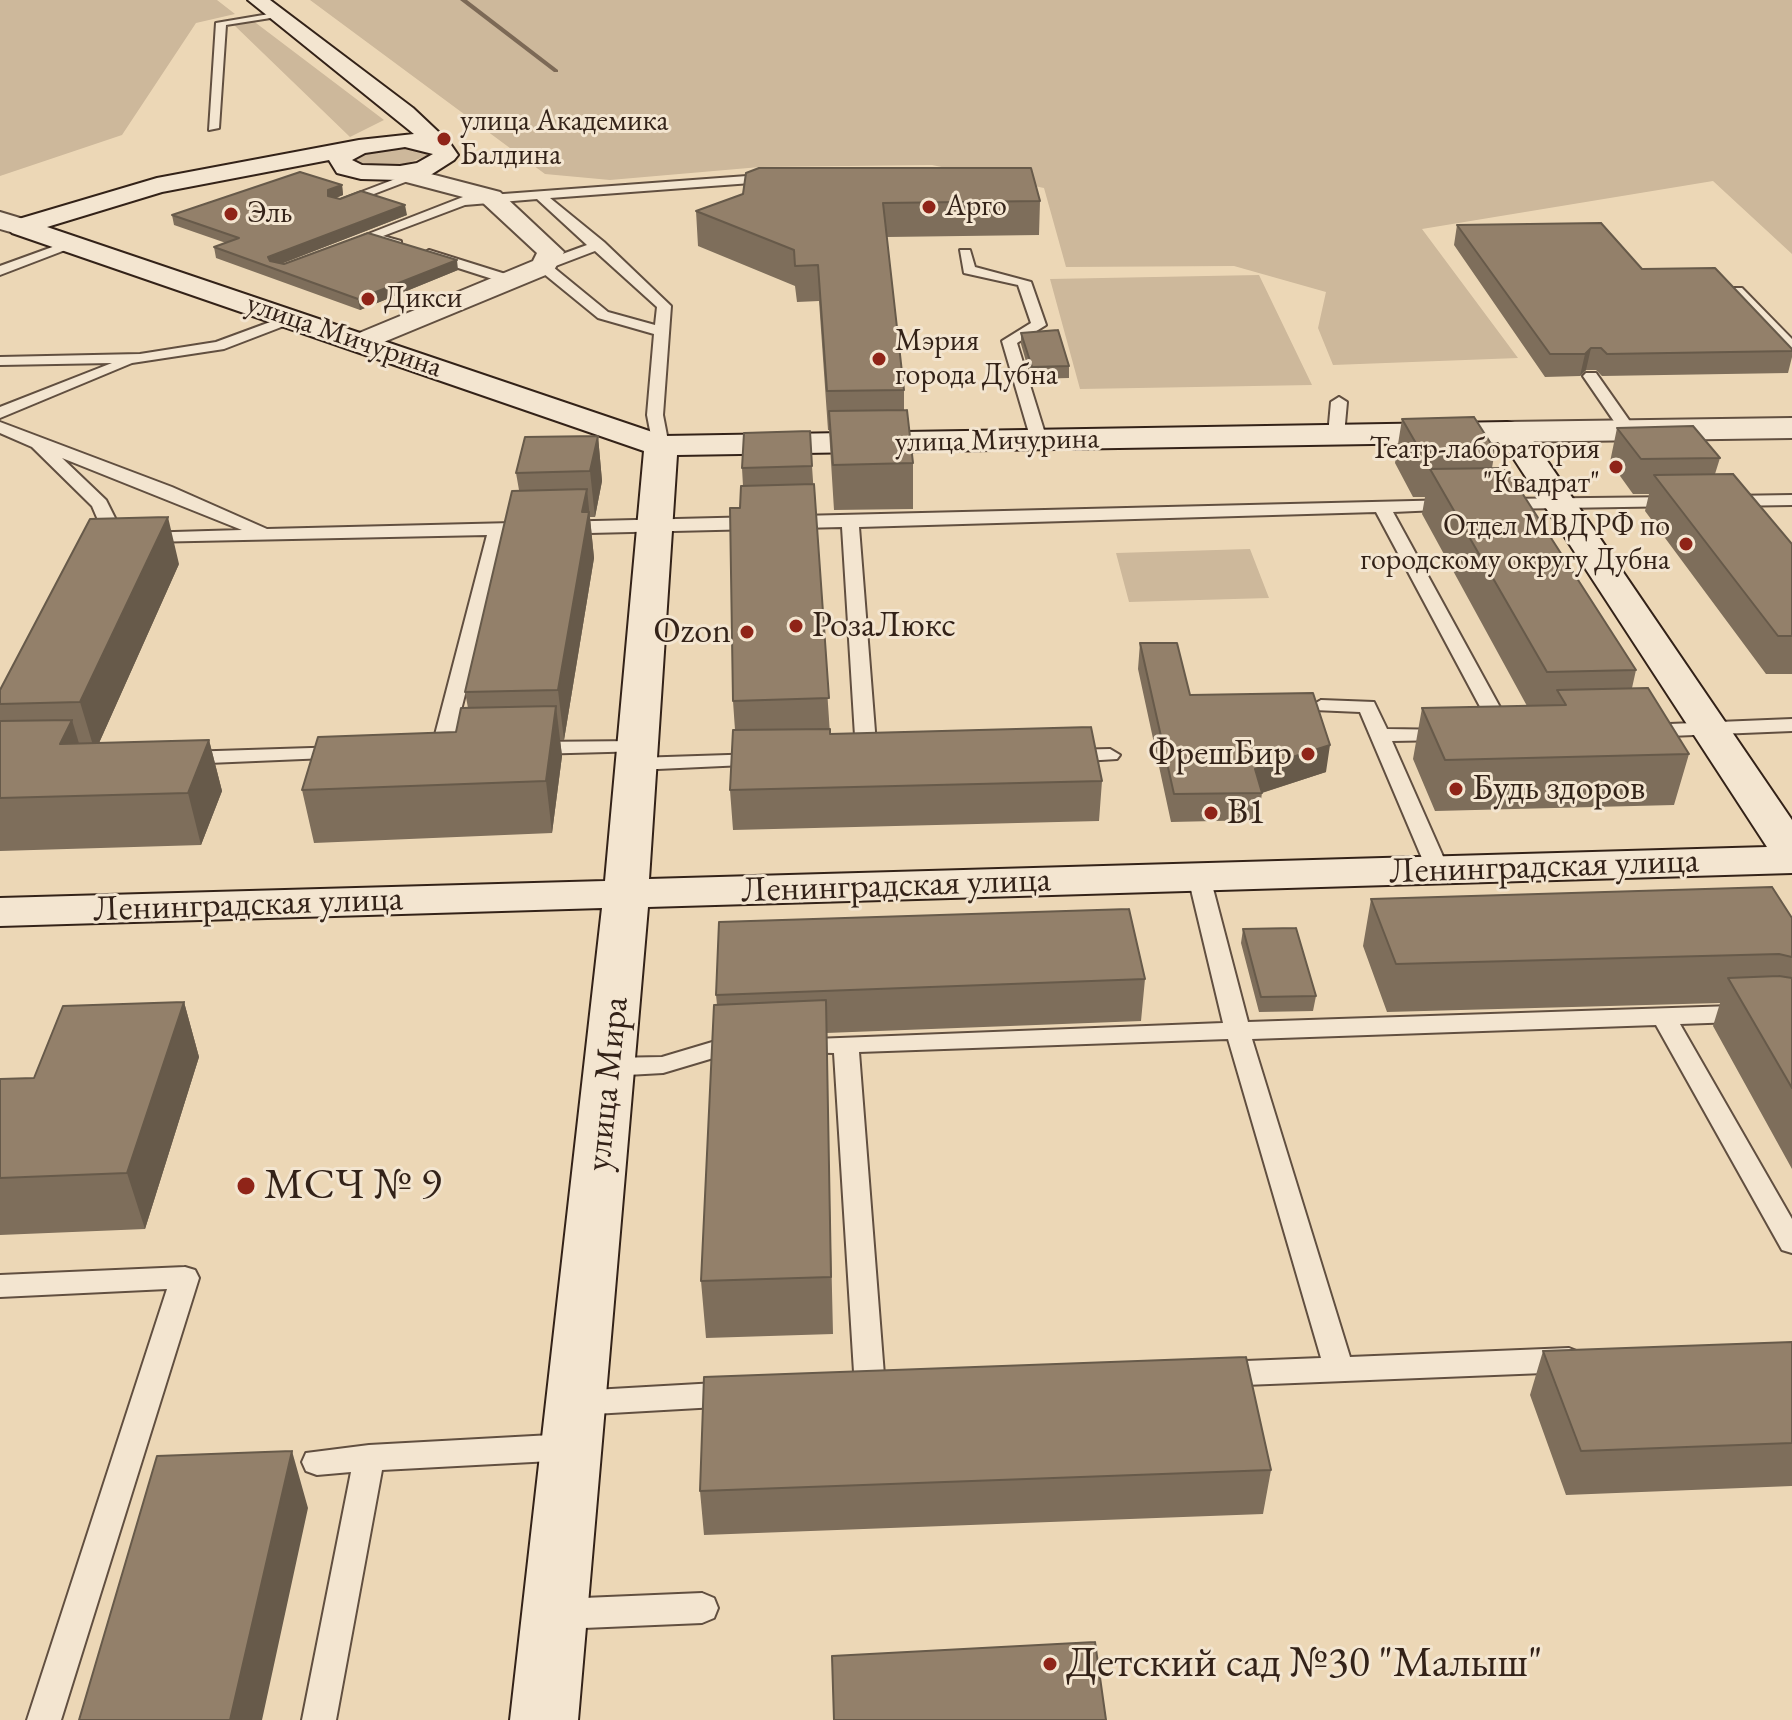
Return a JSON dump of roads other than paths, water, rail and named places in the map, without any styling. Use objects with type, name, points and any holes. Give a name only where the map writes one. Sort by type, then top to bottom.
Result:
[{"type":"street","points":[[258,0],[405,113],[484,194],[551,252],[543,266],[362,342]]},
{"type":"street","points":[[361,172],[346,168],[340,161],[345,153],[400,130],[405,113]]},
{"type":"street","points":[[11,223],[182,180],[370,144],[427,142],[443,151]]},
{"type":"street","points":[[408,175],[439,162],[443,151]]},
{"type":"street","points":[[182,180],[251,173],[361,172],[408,175],[484,194]]},
{"type":"street","name":"улица Мичурина","points":[[11,223],[661,446],[1792,428]]},
{"type":"street","points":[[1507,432],[1559,503],[1792,852]]},
{"type":"street","name":"улица Мира","points":[[544,1720],[625,895],[657,528],[661,446]]},
{"type":"street","name":"Ленинградская улица","points":[[0,912],[1792,860]]},
{"type":"lane","points":[[213,128],[221,23],[277,14]]},
{"type":"lane","points":[[337,203],[408,175]]},
{"type":"lane","points":[[355,241],[484,194],[538,194],[784,177]]},
{"type":"lane","points":[[538,194],[599,245],[664,306],[659,331],[655,421],[661,446]]},
{"type":"lane","points":[[370,236],[510,280]]},
{"type":"lane","points":[[0,271],[74,244]]},
{"type":"lane","points":[[543,266],[599,245]]},
{"type":"lane","points":[[965,253],[969,270],[1024,282],[1039,325],[1009,341],[1039,440]]},
{"type":"lane","points":[[543,266],[603,315],[659,331]]},
{"type":"lane","points":[[1737,291],[1792,347]]},
{"type":"lane","points":[[0,361],[140,358],[219,346],[292,318]]},
{"type":"lane","points":[[0,413],[140,358]]},
{"type":"lane","points":[[1591,376],[1628,430]]},
{"type":"lane","points":[[1336,435],[1339,402]]},
{"type":"lane","points":[[0,427],[166,491],[268,535]]},
{"type":"lane","points":[[38,444],[100,504],[112,537]]},
{"type":"lane","points":[[82,563],[112,537],[657,528],[1478,504],[1792,500]]},
{"type":"lane","points":[[1381,735],[1512,732],[1382,507]]},
{"type":"lane","points":[[836,758],[875,757],[850,522]]},
{"type":"lane","points":[[441,750],[497,531]]},
{"type":"lane","points":[[1321,706],[1367,706],[1438,870]]},
{"type":"lane","points":[[1624,731],[1792,725]]},
{"type":"lane","points":[[516,749],[774,759]]},
{"type":"lane","points":[[158,759],[362,753]]},
{"type":"lane","points":[[1049,756],[1110,755]]},
{"type":"lane","points":[[1199,877],[1237,1029],[1339,1369]]},
{"type":"lane","points":[[609,1067],[663,1065],[719,1048],[1763,1013],[1792,1018]]},
{"type":"lane","points":[[1664,1017],[1792,1243]]},
{"type":"lane","points":[[846,1044],[870,1388]]},
{"type":"lane","points":[[0,1286],[185,1278],[44,1720]]},
{"type":"lane","points":[[1198,1375],[1593,1359]]},
{"type":"lane","points":[[840,1390],[901,1387]]},
{"type":"lane","points":[[317,1462],[369,1458],[763,1393]]},
{"type":"lane","points":[[319,1720],[369,1458]]},
{"type":"lane","points":[[555,1614],[702,1608]]},
{"type":"waterway","points":[[463,0],[556,71]]},
{"type":"place","name":"улица Академика Балдина","points":[[444,139]]},
{"type":"place","name":"Арго","points":[[929,207]]},
{"type":"place","name":"Эль","points":[[231,214]]},
{"type":"place","name":"Дикси","points":[[368,299]]},
{"type":"place","name":"Мэрия города Дубна","points":[[879,359]]},
{"type":"place","name":"Театр-лаборатория \"Квадрат\"","points":[[1616,467]]},
{"type":"place","name":"Отдел МВД РФ по городскому округу Дубна","points":[[1686,544]]},
{"type":"place","name":"РозаЛюкс","points":[[796,626]]},
{"type":"place","name":"Ozon","points":[[747,632]]},
{"type":"place","name":"ФрешБир","points":[[1308,754]]},
{"type":"place","name":"Будь здоров","points":[[1456,789]]},
{"type":"place","name":"В1","points":[[1211,813]]},
{"type":"place","name":"МСЧ № 9","points":[[246,1186]]},
{"type":"place","name":"Детский сад №30 \"Малыш\"","points":[[1050,1664]]}]
